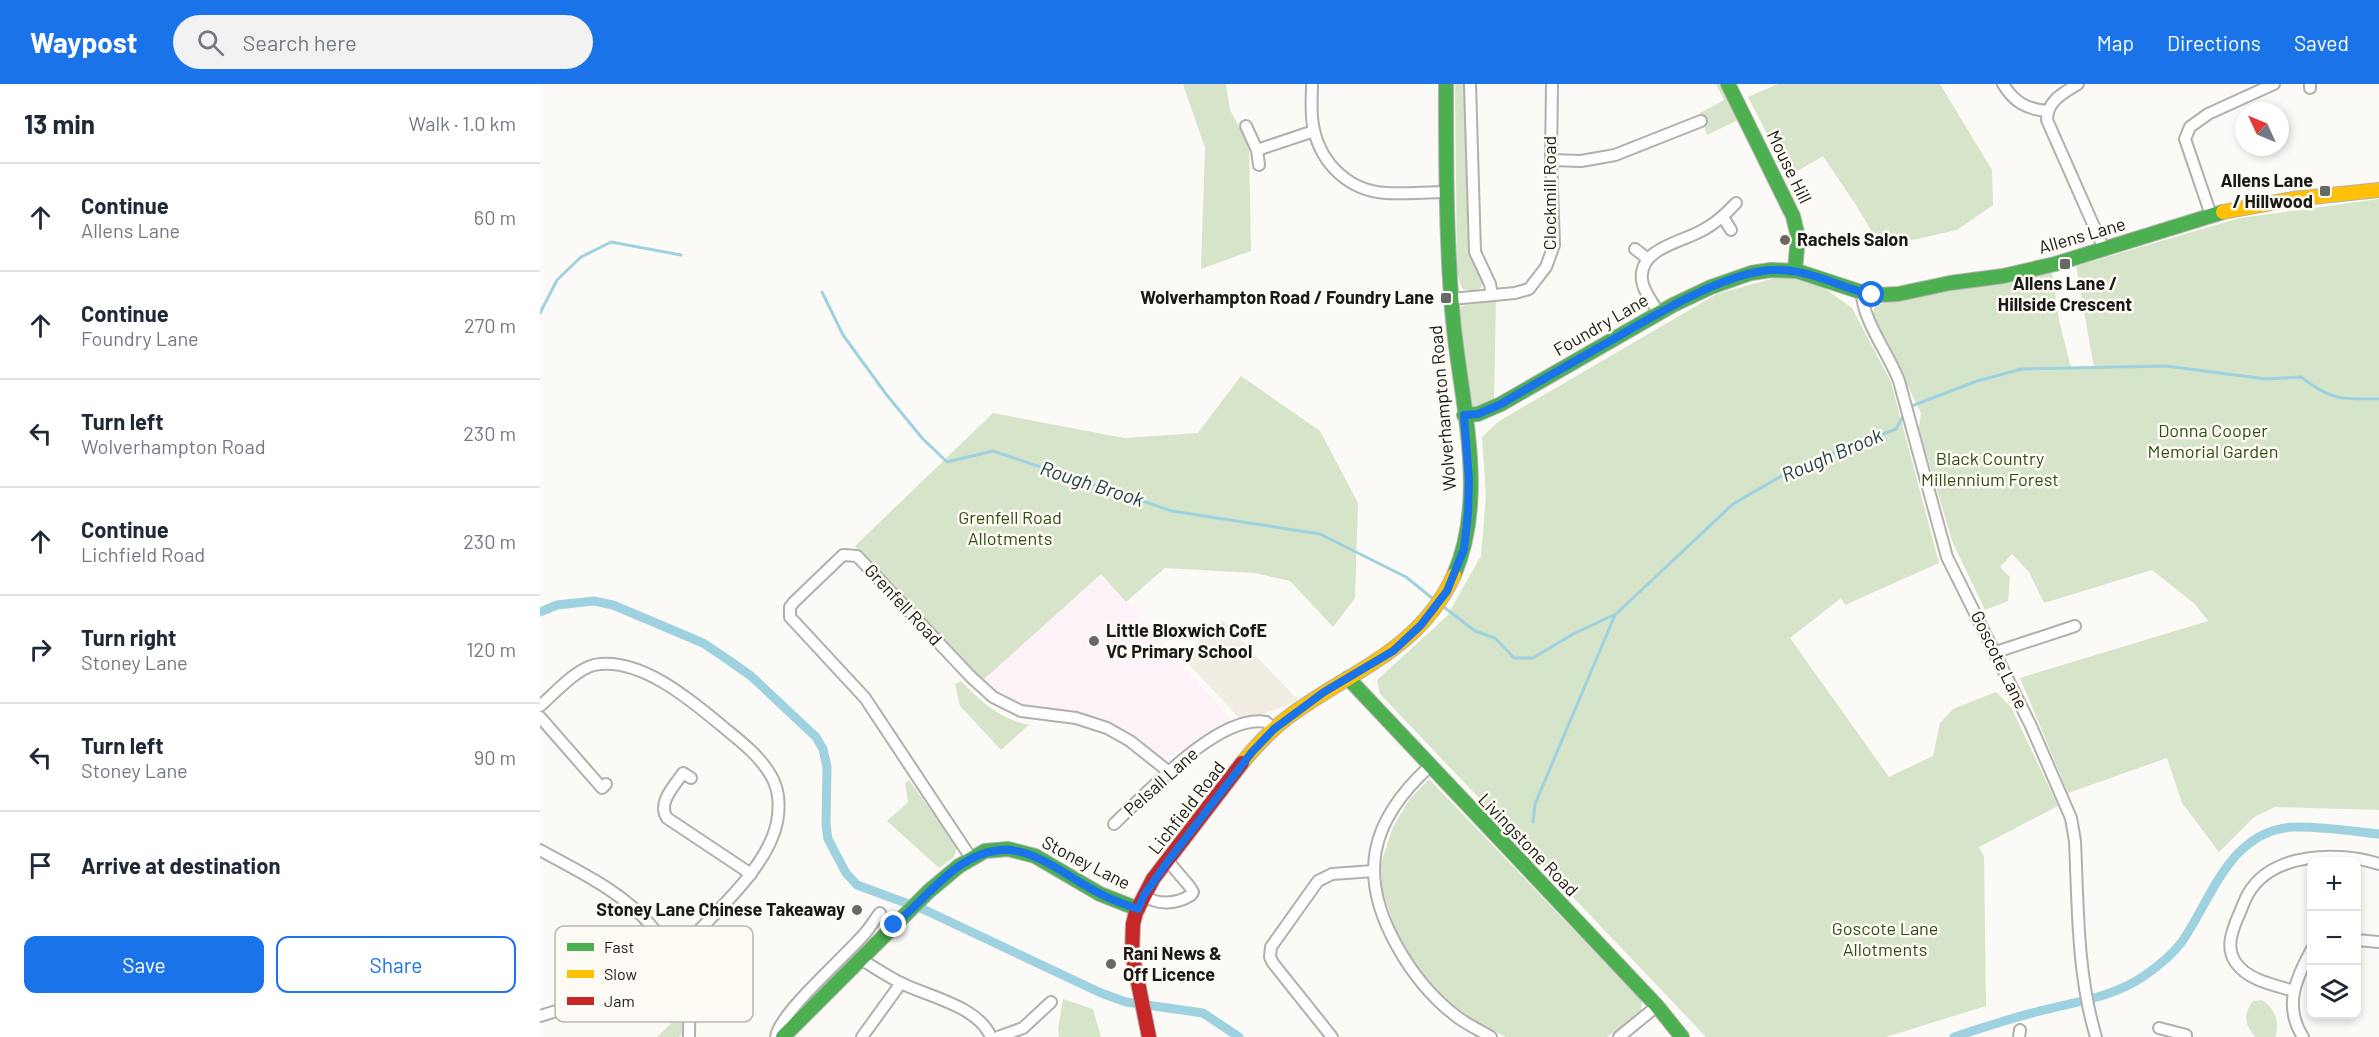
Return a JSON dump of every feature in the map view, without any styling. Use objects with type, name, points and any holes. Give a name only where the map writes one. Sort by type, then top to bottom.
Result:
[{"type":"street","points":[[1312,84],[1314,131],[1318,144],[1330,164],[1345,180],[1358,187],[1385,193],[1446,192]]},
{"type":"street","name":"Wolverhampton Road","points":[[1348,678],[1393,651],[1421,625],[1447,591],[1464,549],[1469,480],[1451,299],[1446,192],[1446,84]]},
{"type":"street","points":[[1470,84],[1474,252],[1490,284],[1492,295]]},
{"type":"street","name":"Clockmill Road","points":[[1451,299],[1529,288],[1542,274],[1550,258],[1554,245],[1551,160],[1552,84]]},
{"type":"street","name":"Mouse Hill","points":[[1728,84],[1793,216],[1798,237],[1795,270]]},
{"type":"street","points":[[2002,84],[2009,95],[2023,106],[2047,111]]},
{"type":"street","points":[[2078,84],[2055,99],[2047,111],[2047,120],[2104,249]]},
{"type":"street","points":[[2211,215],[2185,139],[2190,127],[2208,114],[2274,84]]},
{"type":"street","points":[[1551,160],[1581,161],[1615,155],[1701,121]]},
{"type":"street","points":[[1246,126],[1257,150],[1259,165]]},
{"type":"street","points":[[1257,150],[1314,131]]},
{"type":"street","name":"Allens Lane","points":[[1795,270],[1826,278],[1872,295],[1905,294],[1943,284],[2003,276],[2054,264],[2211,215],[2277,201],[2379,190]]},
{"type":"street","points":[[1659,313],[1642,278],[1648,259],[1657,250],[1702,231],[1723,217],[1736,203]]},
{"type":"street","points":[[1723,217],[1731,230]]},
{"type":"street","points":[[1635,249],[1648,259]]},
{"type":"street","name":"Foundry Lane","points":[[1464,415],[1478,414],[1501,404],[1659,313],[1714,286],[1772,269],[1795,270]]},
{"type":"street","name":"Goscote Lane","points":[[1862,292],[1862,305],[1893,365],[1947,557],[1996,652],[2072,821],[2076,841],[2083,982],[2087,1008],[2096,1037]]},
{"type":"street","name":"Grenfell Road","points":[[971,858],[865,698],[790,617],[790,608],[794,602],[843,555],[856,556],[971,677],[993,697],[1021,711],[1076,718],[1107,728],[1130,741],[1169,772]]},
{"type":"street","points":[[1996,652],[2075,626]]},
{"type":"street","points":[[540,706],[578,673],[592,666],[608,664],[641,672],[681,692],[759,759],[771,775],[779,798],[777,823],[768,850],[751,874],[703,926]]},
{"type":"street","name":"Lichfield Road","points":[[1149,1037],[1138,992],[1132,953],[1133,923],[1144,895],[1252,752],[1274,729],[1324,692],[1348,678]]},
{"type":"street","name":"Livingstone Road","points":[[1348,678],[1429,767],[1657,1006],[1682,1037]]},
{"type":"street","points":[[540,717],[602,788],[606,784]]},
{"type":"street","name":"Pelsall Lane","points":[[1114,824],[1196,748],[1228,729],[1258,721],[1266,722],[1274,729]]},
{"type":"street","points":[[1429,767],[1405,791],[1385,823],[1378,842],[1374,871],[1375,893],[1385,924],[1408,966],[1429,992],[1457,1017],[1491,1037]]},
{"type":"street","points":[[691,778],[683,773],[663,804],[662,811],[667,818],[751,874]]},
{"type":"street","name":"Stoney Lane","points":[[783,1037],[798,1030],[860,958],[929,891],[971,858],[993,849],[1014,849],[1031,855],[1109,899],[1138,909]]},
{"type":"street","points":[[540,850],[624,898],[640,911],[652,926]]},
{"type":"street","points":[[2294,991],[2260,980],[2236,963],[2231,953],[2232,933],[2249,892],[2279,866],[2291,861],[2339,856],[2379,864]]},
{"type":"street","points":[[1144,895],[1150,900],[1165,903],[1191,895],[1193,891],[1168,861]]},
{"type":"street","points":[[1332,1037],[1273,963],[1270,957],[1271,946],[1318,880],[1332,874],[1374,871]]},
{"type":"street","points":[[776,1037],[776,1029],[867,931],[880,913]]},
{"type":"street","points":[[2361,940],[2379,942]]},
{"type":"street","points":[[860,958],[901,983],[975,1016],[986,1034]]},
{"type":"street","points":[[2303,1037],[2293,1019],[2292,998],[2307,961]]},
{"type":"street","points":[[862,1037],[901,983]]},
{"type":"street","points":[[998,1037],[1023,1028],[1051,1002]]},
{"type":"street","points":[[1619,1037],[1657,1006]]},
{"type":"street","points":[[540,1016],[555,1011]]},
{"type":"street","points":[[689,1022],[690,1037]]},
{"type":"street","points":[[2159,1028],[2186,1036],[2188,1022]]},
{"type":"shaded area","name":"Little Bloxwich CofE VC Primary School","points":[[1101,574],[1233,722],[1160,761],[1078,714],[1024,705],[986,686],[982,681]]},
{"type":"shaded area","points":[[1222,620],[1299,701],[1242,721],[1182,657]]},
{"type":"green space","points":[[1183,84],[1226,84],[1230,110],[1249,145],[1251,251],[1201,269],[1205,148]]},
{"type":"green space","points":[[1455,84],[1466,84],[1470,258],[1483,282],[1481,288],[1475,291],[1462,289],[1457,273]]},
{"type":"green space","points":[[1716,84],[1722,84],[1740,119],[1707,135],[1700,113],[1724,100]]},
{"type":"green space","points":[[1778,84],[1940,84],[1992,170],[1993,205],[1957,230],[1881,247],[1823,156],[1789,176],[1748,97]]},
{"type":"green space","points":[[2379,199],[2379,810],[2275,807],[2254,817],[2219,852],[2182,803],[2167,758],[2068,793],[2020,678],[2208,621],[2195,604],[2152,570],[2044,603],[2029,572],[2012,554],[2000,567],[2010,577],[2008,601],[1985,610],[1952,541],[1919,429],[1921,413],[1873,315],[1874,308],[1879,304],[2052,273],[2059,320],[2071,368],[2094,368],[2076,266],[2240,218]]},
{"type":"green space","name":"Goscote Lane Allotments","points":[[1785,275],[1823,287],[1852,308],[1891,382],[1939,563],[1845,605],[1841,598],[1790,638],[1889,777],[1933,756],[1940,723],[1953,709],[1996,692],[2011,707],[2058,806],[1979,847],[1984,856],[1986,1006],[1886,1037],[1706,1037],[1380,694],[1377,680],[1447,616],[1481,556],[1486,496],[1482,437],[1499,421],[1717,294]]},
{"type":"green space","points":[[1496,299],[1494,401],[1478,407],[1469,406],[1458,307]]},
{"type":"green space","name":"Grenfell Road Allotments","points":[[1241,376],[1320,431],[1358,503],[1355,598],[1333,627],[1290,581],[1255,573],[1165,568],[1126,602],[1101,574],[982,681],[855,546],[993,413],[1124,438],[1198,433]]},
{"type":"green space","points":[[961,681],[992,709],[1008,718],[1029,725],[1001,750],[960,706],[955,684]]},
{"type":"green space","points":[[1429,779],[1642,1001],[1641,1011],[1636,1017],[1607,1037],[1506,1037],[1469,1018],[1437,991],[1411,961],[1399,940],[1382,890],[1381,863],[1393,827],[1409,800]]},
{"type":"green space","points":[[909,780],[957,847],[954,857],[939,868],[887,821],[908,802],[905,783]]},
{"type":"green space","points":[[1063,999],[1093,1009],[1101,1037],[1059,1037],[1058,1029]]},
{"type":"green space","points":[[2262,1000],[2270,1007],[2277,1021],[2275,1037],[2255,1037],[2247,1023],[2246,1015],[2253,1001]]},
{"type":"green space","points":[[673,1022],[684,1022],[686,1033],[678,1037],[657,1037]]},
{"type":"waterway","name":"Rough Brook","points":[[540,313],[557,280],[581,257],[611,242],[681,255]]},
{"type":"waterway","name":"Rough Brook","points":[[822,292],[843,335],[886,394],[922,438],[947,462],[993,451],[1172,511],[1320,534],[1406,577],[1432,598]]},
{"type":"waterway","name":"Rough Brook","points":[[1909,407],[1977,381],[2022,369],[2166,366],[2266,379],[2301,377],[2329,395],[2355,399],[2379,399]]},
{"type":"waterway","name":"Rough Brook","points":[[1445,608],[1475,631],[1495,638],[1514,658],[1533,658],[1573,634],[1616,614],[1733,504],[1797,467],[1896,429],[1905,413]]},
{"type":"waterway","points":[[540,612],[557,605],[594,601],[613,605],[703,643],[751,676],[816,737],[823,749],[827,767],[826,825],[828,839],[846,873],[857,885],[925,910],[1101,993],[1126,1002],[1203,1013],[1239,1037]]},
{"type":"waterway","points":[[1533,822],[1535,804],[1615,615]]},
{"type":"waterway","points":[[1954,1037],[2119,990],[2144,976],[2164,961],[2181,943],[2213,888],[2238,854],[2253,841],[2271,831],[2304,827],[2379,834]]},
{"type":"traffic: fast","points":[[1446,84],[1450,280],[1471,477],[1470,510],[1464,543],[1454,575]]},
{"type":"traffic: fast","points":[[1728,84],[1793,216],[1798,237],[1795,270]]},
{"type":"traffic: fast","points":[[1464,415],[1478,414],[1501,404],[1673,305],[1711,287],[1751,273],[1771,270],[1797,271],[1858,291],[1879,295],[1898,294],[1950,283],[2003,276],[2055,264],[2223,212]]},
{"type":"traffic: fast","points":[[1348,678],[1657,1006],[1682,1037]]},
{"type":"traffic: fast","points":[[783,1037],[929,891],[959,866],[985,851],[1008,849],[1035,856],[1100,894],[1138,909]]},
{"type":"traffic: slow","points":[[2223,212],[2293,199],[2379,190]]},
{"type":"traffic: slow","points":[[1242,763],[1263,739],[1287,718],[1402,642],[1422,623],[1439,601],[1454,575]]},
{"type":"traffic: jam","points":[[1149,1037],[1132,953],[1133,924],[1136,912],[1153,879],[1242,763]]},
{"type":"place","name":"Allens Lane / Hillwood","points":[[2325,191]]},
{"type":"place","name":"Rachels Salon","points":[[1785,240]]},
{"type":"place","name":"Allens Lane / Hillside Crescent","points":[[2065,264]]},
{"type":"place","name":"Wolverhampton Road / Foundry Lane","points":[[1446,298]]},
{"type":"place","name":"Little Bloxwich CofE VC Primary School","points":[[1094,641]]},
{"type":"place","name":"Stoney Lane Chinese Takeaway","points":[[857,910]]},
{"type":"place","name":"Rani News & Off Licence","points":[[1111,964]]},
{"type":"route","points":[[894,925],[955,869],[971,858],[993,849],[1014,849],[1031,855],[1109,899],[1138,909],[1144,895],[1168,861],[1252,752],[1274,729],[1324,692],[1393,651],[1421,625],[1447,591],[1464,549],[1468,514],[1469,480],[1464,415],[1478,414],[1501,404],[1659,313],[1714,286],[1745,276],[1772,269],[1795,270],[1826,278],[1872,295]]},
{"type":"park label","name":"Donna Cooper Memorial Garden","points":[[2213,441]]},
{"type":"park label","name":"Black Country Millennium Forest","points":[[1990,469]]}]
